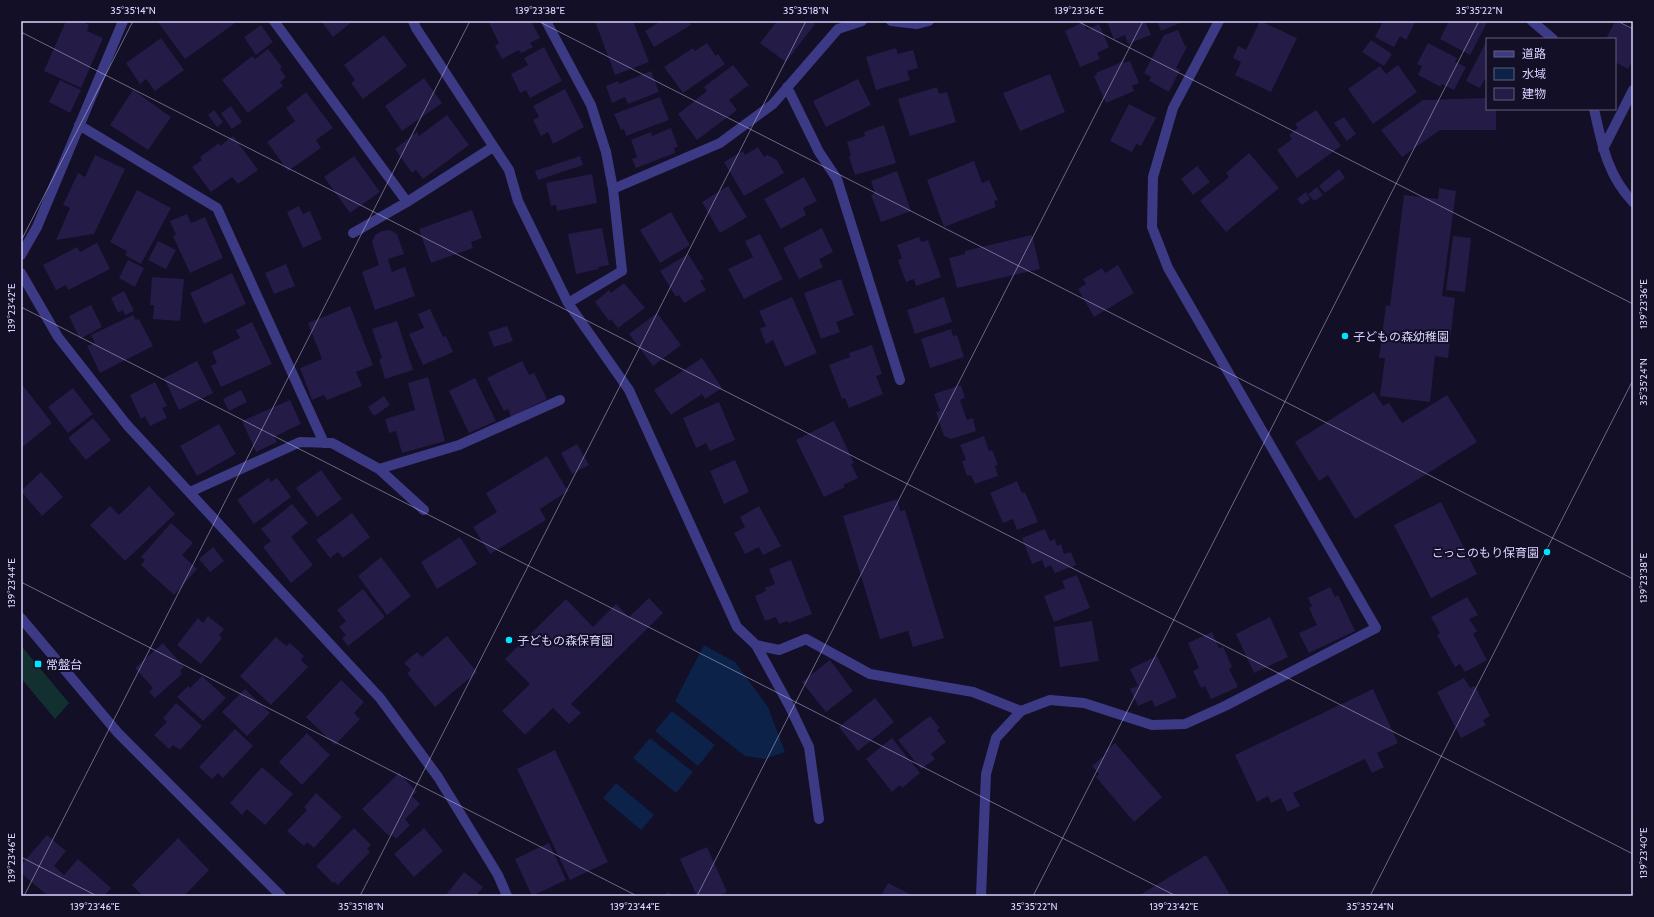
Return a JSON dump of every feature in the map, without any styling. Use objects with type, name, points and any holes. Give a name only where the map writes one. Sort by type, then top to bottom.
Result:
[{"type":"street","points":[[21,255],[37,227],[123,21]]},
{"type":"street","points":[[274,21],[407,202]]},
{"type":"street","points":[[413,21],[416,28],[509,170],[518,200],[568,303],[629,390],[737,627],[756,645],[790,707],[808,747],[819,819]]},
{"type":"street","points":[[546,21],[591,105],[606,152],[613,189],[622,271],[568,303]]},
{"type":"street","points":[[613,189],[720,143],[773,104],[838,29],[862,21]]},
{"type":"street","points":[[891,21],[917,24],[929,21]]},
{"type":"street","points":[[981,896],[986,774],[996,738],[1021,711],[1050,700],[1084,703],[1152,726],[1185,724],[1225,706],[1376,628],[1168,268],[1152,226],[1153,177],[1173,108],[1219,21]]},
{"type":"street","points":[[1532,21],[1552,38]]},
{"type":"street","points":[[787,87],[819,152],[837,179],[900,380]]},
{"type":"street","points":[[1603,149],[1633,90]]},
{"type":"street","points":[[1594,110],[1603,149],[1613,175],[1633,202]]},
{"type":"street","points":[[79,125],[217,208],[324,443]]},
{"type":"street","points":[[353,233],[407,202],[493,147]]},
{"type":"street","points":[[21,273],[58,338],[127,425],[380,698],[438,777],[498,875],[507,896]]},
{"type":"street","points":[[379,469],[459,445],[560,400]]},
{"type":"street","points":[[190,492],[300,442],[332,443],[379,469],[424,510]]},
{"type":"street","points":[[21,618],[118,733],[281,896]]},
{"type":"street","points":[[756,645],[779,650],[806,639],[870,674],[973,692],[1021,711]]},
{"type":"green space","points":[[23,648],[69,703],[55,719],[21,678],[21,650]]},
{"type":"water","points":[[704,645],[735,662],[768,707],[785,752],[765,759],[745,756],[675,701]]},
{"type":"water","points":[[672,711],[715,745],[698,766],[655,731]]},
{"type":"water","points":[[650,738],[693,772],[676,793],[633,758]]},
{"type":"water","points":[[616,783],[654,815],[641,830],[603,798]]},
{"type":"building","points":[[66,21],[81,21],[89,25],[87,31],[103,38],[81,88],[44,71]]},
{"type":"building","points":[[157,21],[238,21],[185,59]]},
{"type":"building","points":[[321,21],[353,21],[333,37]]},
{"type":"building","points":[[488,21],[531,21],[540,38],[530,43],[533,47],[521,53],[519,50],[502,59],[495,46],[499,43]]},
{"type":"building","points":[[595,21],[633,21],[649,62],[615,75]]},
{"type":"building","points":[[659,21],[689,21],[691,25],[654,47],[645,31]]},
{"type":"building","points":[[777,21],[812,21],[815,24],[786,62],[760,43]]},
{"type":"building","points":[[1107,21],[1145,21],[1151,35],[1128,44],[1125,35],[1114,40]]},
{"type":"building","points":[[1157,21],[1185,21],[1161,31]]},
{"type":"building","points":[[1260,21],[1297,38],[1271,92],[1235,75],[1241,62],[1233,58],[1238,46],[1246,50]]},
{"type":"building","points":[[1383,21],[1416,21],[1406,40],[1400,36],[1394,47],[1375,37]]},
{"type":"building","points":[[1449,21],[1488,21],[1470,55],[1440,39]]},
{"type":"building","points":[[1615,21],[1633,30],[1633,60],[1628,69],[1617,63],[1616,65],[1616,38],[1606,38]]},
{"type":"building","points":[[1083,22],[1087,30],[1099,24],[1109,47],[1097,53],[1100,59],[1080,67],[1065,31]]},
{"type":"building","points":[[261,25],[273,42],[256,55],[244,37]]},
{"type":"building","points":[[1178,30],[1185,46],[1187,47],[1176,68],[1180,70],[1169,92],[1149,81],[1151,77],[1144,73],[1164,35]]},
{"type":"building","points":[[384,35],[407,66],[363,99],[351,83],[355,80],[344,65]]},
{"type":"building","points":[[161,38],[184,70],[155,91],[146,79],[140,84],[126,63]]},
{"type":"building","points":[[1371,40],[1392,54],[1384,66],[1362,52]]},
{"type":"building","points":[[1486,42],[1486,80],[1480,88],[1466,81]]},
{"type":"building","points":[[707,43],[716,56],[718,54],[725,64],[683,93],[664,67],[693,48],[695,51]]},
{"type":"building","points":[[1428,43],[1457,58],[1455,62],[1466,67],[1454,90],[1442,84],[1441,87],[1418,75],[1422,66],[1417,64]]},
{"type":"building","points":[[544,47],[562,81],[530,98],[526,90],[520,93],[511,74],[528,65],[524,58]]},
{"type":"building","points":[[896,48],[898,54],[913,50],[918,68],[907,71],[910,80],[876,90],[866,57]]},
{"type":"building","points":[[268,49],[282,67],[280,69],[286,77],[280,82],[283,86],[248,113],[222,80],[252,56],[255,59]]},
{"type":"building","points":[[1124,61],[1124,63],[1130,61],[1139,83],[1132,86],[1134,91],[1106,103],[1094,76],[1097,75],[1096,73]]},
{"type":"building","points":[[733,65],[749,85],[729,100],[737,110],[697,140],[678,114],[707,91],[704,87]]},
{"type":"building","points":[[1398,65],[1417,92],[1373,124],[1348,89],[1380,66],[1386,74]]},
{"type":"building","points":[[651,71],[659,92],[628,104],[625,97],[612,103],[606,86],[618,81],[619,84]]},
{"type":"building","points":[[1050,74],[1065,112],[1020,131],[1003,93]]},
{"type":"building","points":[[424,78],[442,103],[402,131],[385,106]]},
{"type":"building","points":[[858,79],[871,105],[826,127],[813,101]]},
{"type":"building","points":[[60,80],[81,90],[70,113],[49,102]]},
{"type":"building","points":[[937,87],[939,94],[947,92],[956,122],[910,136],[898,99]]},
{"type":"building","points":[[565,89],[584,127],[553,144],[548,132],[541,136],[533,120],[539,117],[533,106]]},
{"type":"building","points":[[133,90],[171,117],[148,150],[110,125]]},
{"type":"building","points":[[306,92],[333,128],[316,140],[321,148],[288,171],[267,142],[295,121],[286,108]]},
{"type":"building","points":[[660,97],[669,120],[626,136],[624,129],[621,130],[614,114]]},
{"type":"building","points":[[1486,98],[1486,110],[1496,110],[1496,130],[1440,130],[1402,157],[1381,130],[1423,100]]},
{"type":"building","points":[[1129,104],[1156,118],[1141,146],[1136,144],[1132,152],[1110,141]]},
{"type":"building","points":[[231,106],[242,122],[232,129],[221,113]]},
{"type":"building","points":[[214,110],[223,122],[217,127],[208,115]]},
{"type":"building","points":[[1316,110],[1341,146],[1297,178],[1277,150],[1292,139],[1289,135],[1298,128],[1295,124]]},
{"type":"building","points":[[447,115],[469,145],[423,179],[416,170],[412,173],[395,149],[417,132],[419,136]]},
{"type":"building","points":[[1344,117],[1356,134],[1347,141],[1334,123]]},
{"type":"building","points":[[884,125],[896,163],[855,175],[849,157],[851,156],[847,142],[865,136],[864,132]]},
{"type":"building","points":[[671,128],[678,147],[674,148],[675,153],[636,168],[632,159],[637,157],[631,140],[651,132],[652,136]]},
{"type":"building","points":[[233,136],[258,170],[238,184],[232,177],[211,192],[192,167],[202,160],[200,157],[219,143],[220,146]]},
{"type":"building","points":[[758,147],[764,157],[767,155],[777,160],[784,173],[744,196],[724,162],[743,151],[745,155]]},
{"type":"building","points":[[1249,153],[1279,188],[1226,232],[1200,201],[1229,177],[1226,173]]},
{"type":"building","points":[[95,155],[125,169],[94,234],[56,240],[70,208],[63,205],[78,173],[85,177]]},
{"type":"building","points":[[354,156],[380,192],[350,213],[324,177]]},
{"type":"building","points":[[580,156],[583,165],[538,180],[535,171]]},
{"type":"building","points":[[974,161],[982,183],[989,180],[998,200],[994,201],[996,207],[944,227],[927,180]]},
{"type":"building","points":[[1197,166],[1210,182],[1193,195],[1181,179]]},
{"type":"building","points":[[1339,169],[1345,178],[1325,193],[1319,186]]},
{"type":"building","points":[[897,171],[911,211],[881,222],[871,195],[875,193],[871,181]]},
{"type":"building","points":[[592,174],[597,203],[557,211],[556,205],[551,206],[546,183]]},
{"type":"building","points":[[804,177],[817,201],[803,208],[806,215],[781,229],[764,199]]},
{"type":"building","points":[[728,186],[747,217],[720,233],[702,202]]},
{"type":"building","points":[[1317,187],[1323,195],[1314,201],[1308,194]]},
{"type":"building","points":[[1439,188],[1456,191],[1442,296],[1455,298],[1448,358],[1435,356],[1430,402],[1380,396],[1385,358],[1379,358],[1386,305],[1390,306],[1404,195],[1438,199]]},
{"type":"building","points":[[137,190],[171,208],[141,264],[125,255],[127,251],[110,242]]},
{"type":"building","points":[[1306,192],[1310,199],[1302,205],[1297,199]]},
{"type":"building","points":[[299,206],[303,214],[310,211],[322,239],[303,248],[287,212]]},
{"type":"building","points":[[472,210],[482,238],[471,242],[473,248],[431,263],[419,229]]},
{"type":"building","points":[[671,212],[690,245],[660,263],[640,230]]},
{"type":"building","points":[[187,214],[191,223],[205,217],[223,258],[190,273],[173,236],[176,235],[170,221]]},
{"type":"building","points":[[602,228],[609,265],[598,267],[599,269],[576,274],[568,234]]},
{"type":"building","points":[[822,228],[833,252],[819,259],[823,267],[799,279],[783,248]]},
{"type":"building","points":[[390,230],[397,234],[404,254],[388,259],[392,272],[405,267],[415,296],[375,310],[362,272],[379,265],[372,242],[375,235],[382,231]]},
{"type":"building","points":[[760,234],[783,279],[744,299],[728,269],[753,257],[745,241]]},
{"type":"building","points":[[1032,235],[1040,269],[957,288],[949,258],[965,254],[965,251]]},
{"type":"building","points":[[1453,236],[1471,238],[1465,292],[1446,290]]},
{"type":"building","points":[[919,237],[921,242],[928,240],[941,277],[916,286],[914,279],[906,282],[898,260],[902,258],[897,245]]},
{"type":"building","points":[[158,241],[176,250],[166,269],[148,260]]},
{"type":"building","points":[[97,243],[110,269],[68,290],[66,285],[56,290],[43,265],[77,247],[80,252]]},
{"type":"building","points":[[688,254],[704,279],[700,281],[706,290],[684,303],[679,295],[676,297],[660,271]]},
{"type":"building","points":[[128,260],[144,268],[135,287],[119,278]]},
{"type":"building","points":[[286,264],[295,286],[274,294],[265,273]]},
{"type":"building","points":[[1118,265],[1134,293],[1094,317],[1078,289],[1086,284],[1083,279],[1102,268],[1105,273]]},
{"type":"building","points":[[232,273],[246,304],[204,324],[190,293]]},
{"type":"building","points":[[152,277],[184,279],[180,321],[153,319],[154,305],[150,305]]},
{"type":"building","points":[[841,279],[854,315],[836,322],[840,332],[821,339],[804,293]]},
{"type":"building","points":[[624,283],[645,308],[618,328],[611,319],[609,321],[595,302],[609,290],[611,293]]},
{"type":"building","points":[[124,291],[134,311],[125,315],[123,310],[118,313],[111,298]]},
{"type":"building","points":[[792,297],[817,353],[785,367],[773,340],[766,344],[760,329],[766,326],[759,311]]},
{"type":"building","points":[[944,297],[952,322],[915,334],[907,310]]},
{"type":"building","points":[[91,305],[102,327],[80,339],[69,316]]},
{"type":"building","points":[[350,306],[373,365],[356,372],[362,386],[327,400],[324,395],[312,400],[300,368],[322,359],[308,323]]},
{"type":"building","points":[[430,309],[443,337],[446,336],[453,352],[423,365],[409,334],[424,328],[418,314]]},
{"type":"building","points":[[657,313],[681,345],[653,366],[629,334]]},
{"type":"building","points":[[133,315],[136,320],[139,319],[153,346],[100,373],[87,346],[95,343],[91,335]]},
{"type":"building","points":[[397,321],[413,370],[385,379],[379,359],[382,358],[372,329]]},
{"type":"building","points":[[252,322],[272,364],[221,387],[211,366],[217,363],[212,352],[240,338],[236,330]]},
{"type":"building","points":[[507,326],[513,341],[494,347],[488,332]]},
{"type":"building","points":[[951,329],[953,336],[957,335],[964,357],[930,368],[921,339]]},
{"type":"building","points":[[872,345],[882,374],[876,376],[883,394],[849,408],[845,398],[842,399],[829,365],[850,357],[849,353]]},
{"type":"building","points":[[702,358],[722,388],[705,399],[702,394],[671,415],[654,390]]},
{"type":"building","points":[[197,361],[213,393],[179,410],[164,378]]},
{"type":"building","points":[[522,361],[529,375],[534,373],[547,399],[511,417],[508,409],[504,411],[487,378]]},
{"type":"building","points":[[428,377],[445,441],[402,453],[396,431],[389,433],[385,419],[415,410],[408,383]]},
{"type":"building","points":[[475,378],[496,421],[469,433],[449,391]]},
{"type":"building","points":[[155,382],[167,406],[162,408],[167,418],[150,426],[145,416],[141,419],[130,395]]},
{"type":"building","points":[[21,383],[52,423],[21,448]]},
{"type":"building","points":[[961,385],[965,398],[960,400],[967,420],[973,418],[976,431],[951,439],[944,436],[936,412],[940,411],[934,394]]},
{"type":"building","points":[[73,388],[93,414],[68,433],[48,407]]},
{"type":"building","points":[[241,390],[247,402],[229,411],[223,399]]},
{"type":"building","points":[[1374,392],[1383,406],[1389,403],[1402,423],[1447,395],[1477,442],[1355,519],[1328,475],[1319,481],[1295,442]]},
{"type":"building","points":[[384,396],[390,405],[374,416],[368,407]]},
{"type":"building","points":[[290,400],[301,424],[274,437],[277,442],[256,452],[242,421]]},
{"type":"building","points":[[719,402],[735,440],[710,451],[706,443],[696,448],[683,418]]},
{"type":"building","points":[[93,418],[111,440],[86,460],[68,438]]},
{"type":"building","points":[[834,421],[854,463],[851,464],[858,478],[843,485],[845,487],[824,497],[796,440]]},
{"type":"building","points":[[219,424],[236,454],[197,476],[180,446]]},
{"type":"building","points":[[984,436],[989,451],[992,450],[998,465],[995,466],[998,476],[975,484],[971,475],[967,476],[962,461],[966,460],[960,445]]},
{"type":"building","points":[[577,444],[589,465],[572,474],[561,453]]},
{"type":"building","points":[[547,456],[568,491],[540,509],[546,520],[490,554],[473,527],[497,512],[486,493]]},
{"type":"building","points":[[735,460],[749,492],[724,504],[710,471]]},
{"type":"building","points":[[321,470],[342,499],[317,517],[296,488]]},
{"type":"building","points":[[41,472],[63,497],[42,516],[21,491]]},
{"type":"building","points":[[268,478],[271,482],[277,478],[291,497],[254,524],[237,500]]},
{"type":"building","points":[[1017,481],[1022,493],[1025,492],[1038,522],[1017,530],[1013,519],[1003,523],[990,493]]},
{"type":"building","points":[[149,486],[175,514],[125,561],[90,525],[110,506],[119,515]]},
{"type":"building","points":[[897,499],[900,511],[905,510],[944,638],[913,647],[908,631],[880,639],[843,516]]},
{"type":"building","points":[[1441,502],[1477,574],[1431,598],[1394,525]]},
{"type":"building","points":[[292,504],[308,523],[291,537],[313,565],[291,583],[263,547],[271,541],[261,529]]},
{"type":"building","points":[[759,506],[781,546],[763,555],[759,547],[745,554],[734,533],[745,527],[740,517]]},
{"type":"building","points":[[352,513],[370,537],[343,558],[338,552],[330,558],[316,540]]},
{"type":"building","points":[[171,523],[193,543],[182,555],[197,569],[174,595],[141,565],[145,560],[141,557]]},
{"type":"building","points":[[1045,529],[1050,541],[1055,539],[1057,546],[1061,544],[1064,554],[1071,552],[1076,565],[1055,573],[1051,565],[1045,568],[1042,560],[1032,564],[1022,538]]},
{"type":"building","points":[[460,537],[477,564],[437,589],[421,562]]},
{"type":"building","points":[[213,547],[224,561],[210,572],[199,559]]},
{"type":"building","points":[[381,557],[411,596],[387,615],[358,576]]},
{"type":"building","points":[[791,560],[812,614],[789,623],[788,621],[779,624],[776,617],[765,621],[755,596],[766,591],[765,588],[775,584],[769,569]]},
{"type":"building","points":[[1077,575],[1090,608],[1054,622],[1044,596],[1065,588],[1062,581]]},
{"type":"building","points":[[1330,587],[1335,597],[1338,595],[1355,631],[1309,653],[1299,633],[1317,625],[1309,608],[1312,606],[1308,598]]},
{"type":"building","points":[[363,589],[385,617],[348,646],[342,638],[346,635],[339,627],[346,621],[337,610]]},
{"type":"building","points":[[1467,597],[1478,615],[1469,619],[1477,631],[1473,634],[1487,660],[1465,672],[1460,664],[1455,667],[1437,635],[1440,633],[1431,617]]},
{"type":"building","points":[[649,598],[663,613],[571,704],[581,713],[569,724],[553,708],[525,735],[502,711],[530,684],[505,659],[566,599],[593,627],[616,604],[629,617]]},
{"type":"building","points":[[208,616],[224,629],[219,635],[222,638],[201,664],[177,645],[198,618],[203,623]]},
{"type":"building","points":[[1270,617],[1288,657],[1254,673],[1236,634]]},
{"type":"building","points":[[1092,621],[1099,661],[1060,667],[1054,627]]},
{"type":"building","points":[[1212,632],[1219,648],[1223,647],[1232,667],[1229,669],[1238,687],[1211,699],[1205,686],[1201,688],[1193,671],[1199,668],[1188,643]]},
{"type":"building","points":[[447,636],[477,672],[435,707],[407,673],[411,670],[404,663],[417,652],[422,657]]},
{"type":"building","points":[[276,637],[286,646],[290,643],[304,656],[301,660],[308,667],[271,705],[240,676]]},
{"type":"building","points":[[163,643],[184,667],[180,671],[182,674],[155,698],[149,692],[153,688],[135,668]]},
{"type":"building","points":[[1157,656],[1177,697],[1155,707],[1152,700],[1138,706],[1130,689],[1138,686],[1130,669]]},
{"type":"building","points":[[830,660],[853,691],[826,712],[802,682]]},
{"type":"building","points":[[202,676],[226,698],[203,721],[177,697],[188,686],[190,688]]},
{"type":"building","points":[[1464,678],[1470,688],[1475,686],[1490,716],[1483,720],[1486,725],[1461,738],[1437,692]]},
{"type":"building","points":[[341,680],[364,702],[354,713],[360,719],[335,745],[306,717]]},
{"type":"building","points":[[245,689],[270,713],[247,736],[222,712]]},
{"type":"building","points":[[1373,689],[1398,743],[1377,753],[1384,767],[1372,773],[1365,759],[1293,793],[1300,806],[1287,812],[1281,798],[1271,803],[1268,796],[1257,802],[1235,755]]},
{"type":"building","points":[[875,698],[894,722],[858,751],[839,727]]},
{"type":"building","points":[[176,703],[202,726],[180,750],[173,745],[169,749],[154,735],[167,722],[163,718]]},
{"type":"building","points":[[930,716],[940,728],[937,730],[946,742],[931,754],[935,759],[921,769],[898,740]]},
{"type":"building","points":[[235,729],[253,746],[223,778],[218,773],[212,779],[199,767]]},
{"type":"building","points":[[307,733],[330,755],[302,785],[279,762]]},
{"type":"building","points":[[892,738],[920,773],[902,788],[900,785],[892,792],[866,759]]},
{"type":"building","points":[[1115,743],[1162,797],[1134,822],[1096,777],[1099,774],[1092,766],[1107,753],[1105,751]]},
{"type":"building","points":[[555,750],[608,862],[570,880],[517,769]]},
{"type":"building","points":[[262,767],[293,794],[265,825],[247,809],[242,815],[230,803]]},
{"type":"building","points":[[399,773],[417,792],[412,796],[420,804],[405,819],[410,825],[396,839],[391,834],[389,836],[362,809]]},
{"type":"building","points":[[316,793],[342,817],[314,848],[307,842],[304,846],[287,831],[307,810],[304,807]]},
{"type":"building","points":[[354,828],[371,845],[367,849],[370,852],[338,885],[335,882],[333,883],[316,866]]},
{"type":"building","points":[[424,828],[443,851],[414,877],[394,854]]},
{"type":"building","points":[[47,835],[66,851],[54,866],[64,875],[78,859],[111,888],[104,896],[48,896],[21,873],[21,865]]},
{"type":"building","points":[[178,838],[209,870],[184,896],[143,896],[132,885]]},
{"type":"building","points":[[549,843],[566,880],[532,896],[515,859]]},
{"type":"building","points":[[707,847],[727,892],[719,896],[697,896],[680,859]]},
{"type":"building","points":[[1206,855],[1231,896],[1138,896]]},
{"type":"building","points":[[464,872],[483,887],[476,896],[445,896]]},
{"type":"building","points":[[888,883],[914,896],[881,896]]},
{"type":"building","points":[[669,892],[672,896],[663,896]]},
{"type":"place","name":"子どもの森幼稚園","points":[[1345,336]]},
{"type":"place","name":"こっこのもり保育園","points":[[1547,552]]},
{"type":"place","name":"子どもの森保育園","points":[[509,640]]},
{"type":"place","name":"常盤台","points":[[38,664]]}]
